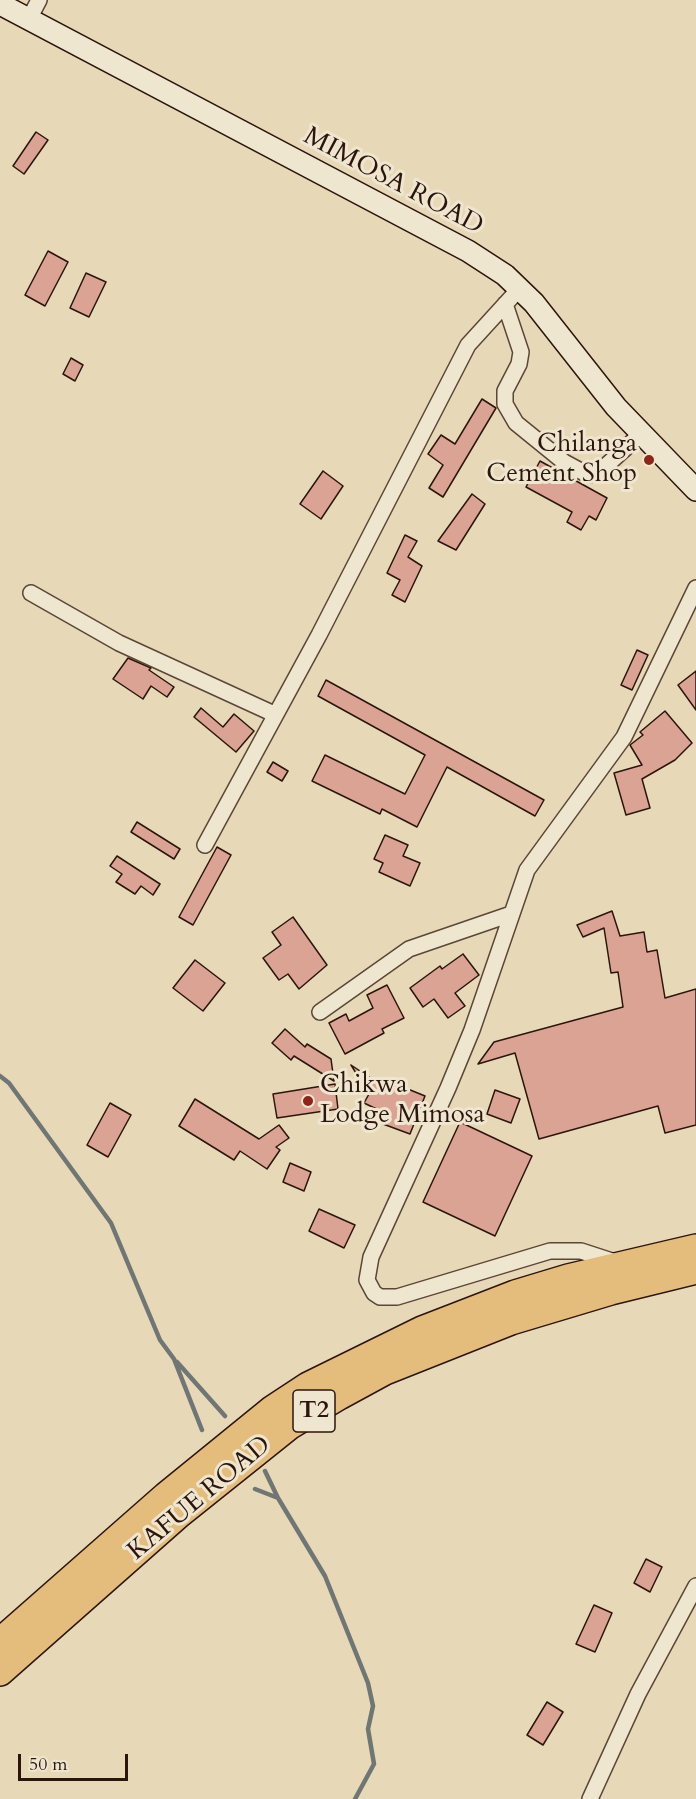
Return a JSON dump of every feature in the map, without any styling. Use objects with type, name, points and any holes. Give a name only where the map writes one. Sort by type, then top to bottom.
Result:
[{"type":"highway","name":"KAFUE ROAD","points":[[0,1642],[166,1496],[273,1409],[308,1386],[383,1348],[462,1314],[568,1278],[696,1248]]},
{"type":"highway","name":"KAFUE ROAD","points":[[0,1672],[178,1514],[289,1426],[339,1396],[385,1371],[491,1328],[611,1291],[696,1270]]},
{"type":"street","points":[[29,20],[39,0]]},
{"type":"street","name":"MIMOSA ROAD","points":[[0,4],[468,251],[520,288],[616,407],[696,490]]},
{"type":"street","points":[[205,845],[274,714],[319,635],[468,345],[520,288]]},
{"type":"street","points":[[505,304],[521,352],[519,364],[505,391],[506,404],[516,423],[564,462],[588,475],[598,473],[641,434]]},
{"type":"street","points":[[623,1265],[581,1251],[550,1251],[397,1297],[380,1296],[370,1288],[367,1272],[472,1030],[527,870],[624,737],[696,588]]},
{"type":"street","points":[[31,593],[111,639],[274,714]]},
{"type":"street","points":[[320,1012],[409,949],[511,914]]},
{"type":"street","points":[[590,1799],[638,1694],[696,1586]]},
{"type":"building","points":[[36,132],[48,140],[24,174],[13,166]]},
{"type":"building","points":[[48,251],[68,262],[45,306],[25,295]]},
{"type":"building","points":[[86,273],[106,282],[89,317],[70,308]]},
{"type":"building","points":[[71,358],[83,365],[75,381],[63,374]]},
{"type":"building","points":[[482,399],[496,408],[443,497],[429,488],[443,465],[428,454],[441,435],[455,444]]},
{"type":"building","points":[[540,461],[607,498],[596,520],[589,516],[581,530],[567,522],[572,512],[526,487]]},
{"type":"building","points":[[323,471],[343,486],[321,519],[300,504]]},
{"type":"building","points":[[472,494],[485,504],[456,550],[438,541]]},
{"type":"building","points":[[405,535],[417,541],[408,557],[422,566],[405,602],[392,595],[400,580],[387,573]]},
{"type":"building","points":[[637,650],[648,655],[632,690],[621,685]]},
{"type":"building","points":[[128,658],[151,668],[149,670],[174,687],[167,697],[151,686],[143,699],[113,679]]},
{"type":"building","points":[[696,671],[696,710],[678,685]]},
{"type":"building","points":[[326,680],[544,800],[535,816],[447,767],[417,827],[382,809],[380,814],[312,781],[325,755],[405,794],[425,755],[318,696]]},
{"type":"building","points":[[201,708],[223,727],[234,714],[254,731],[236,752],[194,717]]},
{"type":"building","points":[[665,711],[692,743],[675,760],[642,779],[650,808],[626,815],[614,773],[642,765],[630,745],[643,735],[640,732]]},
{"type":"building","points":[[273,762],[288,771],[282,781],[267,772]]},
{"type":"building","points":[[137,822],[180,849],[174,859],[131,832]]},
{"type":"building","points":[[385,835],[408,845],[403,856],[420,863],[410,886],[379,872],[383,863],[374,859]]},
{"type":"building","points":[[217,847],[231,855],[193,925],[179,917]]},
{"type":"building","points":[[117,856],[160,884],[153,895],[141,886],[135,894],[116,882],[122,874],[110,866]]},
{"type":"building","points":[[612,911],[620,936],[644,932],[647,952],[657,950],[665,998],[696,989],[696,1125],[665,1133],[658,1106],[539,1139],[515,1053],[478,1064],[494,1042],[623,1007],[618,972],[611,973],[604,928],[583,937],[577,925]]},
{"type":"building","points":[[293,917],[327,965],[299,989],[288,974],[279,980],[263,958],[281,945],[272,932]]},
{"type":"building","points":[[463,954],[479,975],[455,993],[465,1006],[448,1018],[434,999],[423,1007],[410,988],[440,966],[442,969]]},
{"type":"building","points":[[195,960],[225,983],[203,1011],[173,988]]},
{"type":"building","points":[[387,985],[404,1018],[382,1029],[384,1033],[345,1054],[329,1023],[346,1014],[349,1021],[373,1008],[367,995]]},
{"type":"building","points":[[285,1029],[305,1047],[307,1044],[331,1059],[334,1081],[294,1056],[291,1060],[272,1043]]},
{"type":"building","points":[[351,1065],[375,1081],[377,1078],[397,1088],[398,1085],[425,1096],[410,1134],[383,1124],[387,1114],[364,1103],[369,1094]]},
{"type":"building","points":[[335,1084],[338,1109],[277,1118],[273,1094]]},
{"type":"building","points":[[495,1090],[520,1099],[511,1123],[487,1114]]},
{"type":"building","points":[[195,1099],[259,1139],[279,1125],[289,1138],[276,1147],[280,1150],[267,1169],[240,1151],[234,1160],[179,1126]]},
{"type":"building","points":[[110,1103],[131,1115],[108,1157],[87,1145]]},
{"type":"building","points":[[460,1122],[532,1156],[495,1236],[423,1202]]},
{"type":"building","points":[[290,1163],[311,1172],[304,1191],[283,1182]]},
{"type":"building","points":[[319,1209],[355,1225],[344,1248],[309,1231]]},
{"type":"building","points":[[646,1559],[662,1567],[650,1592],[634,1583]]},
{"type":"building","points":[[594,1605],[612,1613],[595,1652],[576,1644]]},
{"type":"building","points":[[547,1702],[563,1712],[543,1745],[527,1735]]},
{"type":"waterway","points":[[0,1076],[9,1083],[111,1223],[160,1340],[174,1359],[202,1430]]},
{"type":"waterway","points":[[177,1362],[225,1416]]},
{"type":"waterway","points":[[265,1471],[278,1498]]},
{"type":"waterway","points":[[255,1489],[278,1498],[325,1576],[368,1683],[373,1706],[368,1729],[374,1764],[355,1799]]},
{"type":"place","name":"Chilanga Cement Shop","points":[[649,460]]},
{"type":"place","name":"Chikwa Lodge Mimosa","points":[[308,1101]]}]
